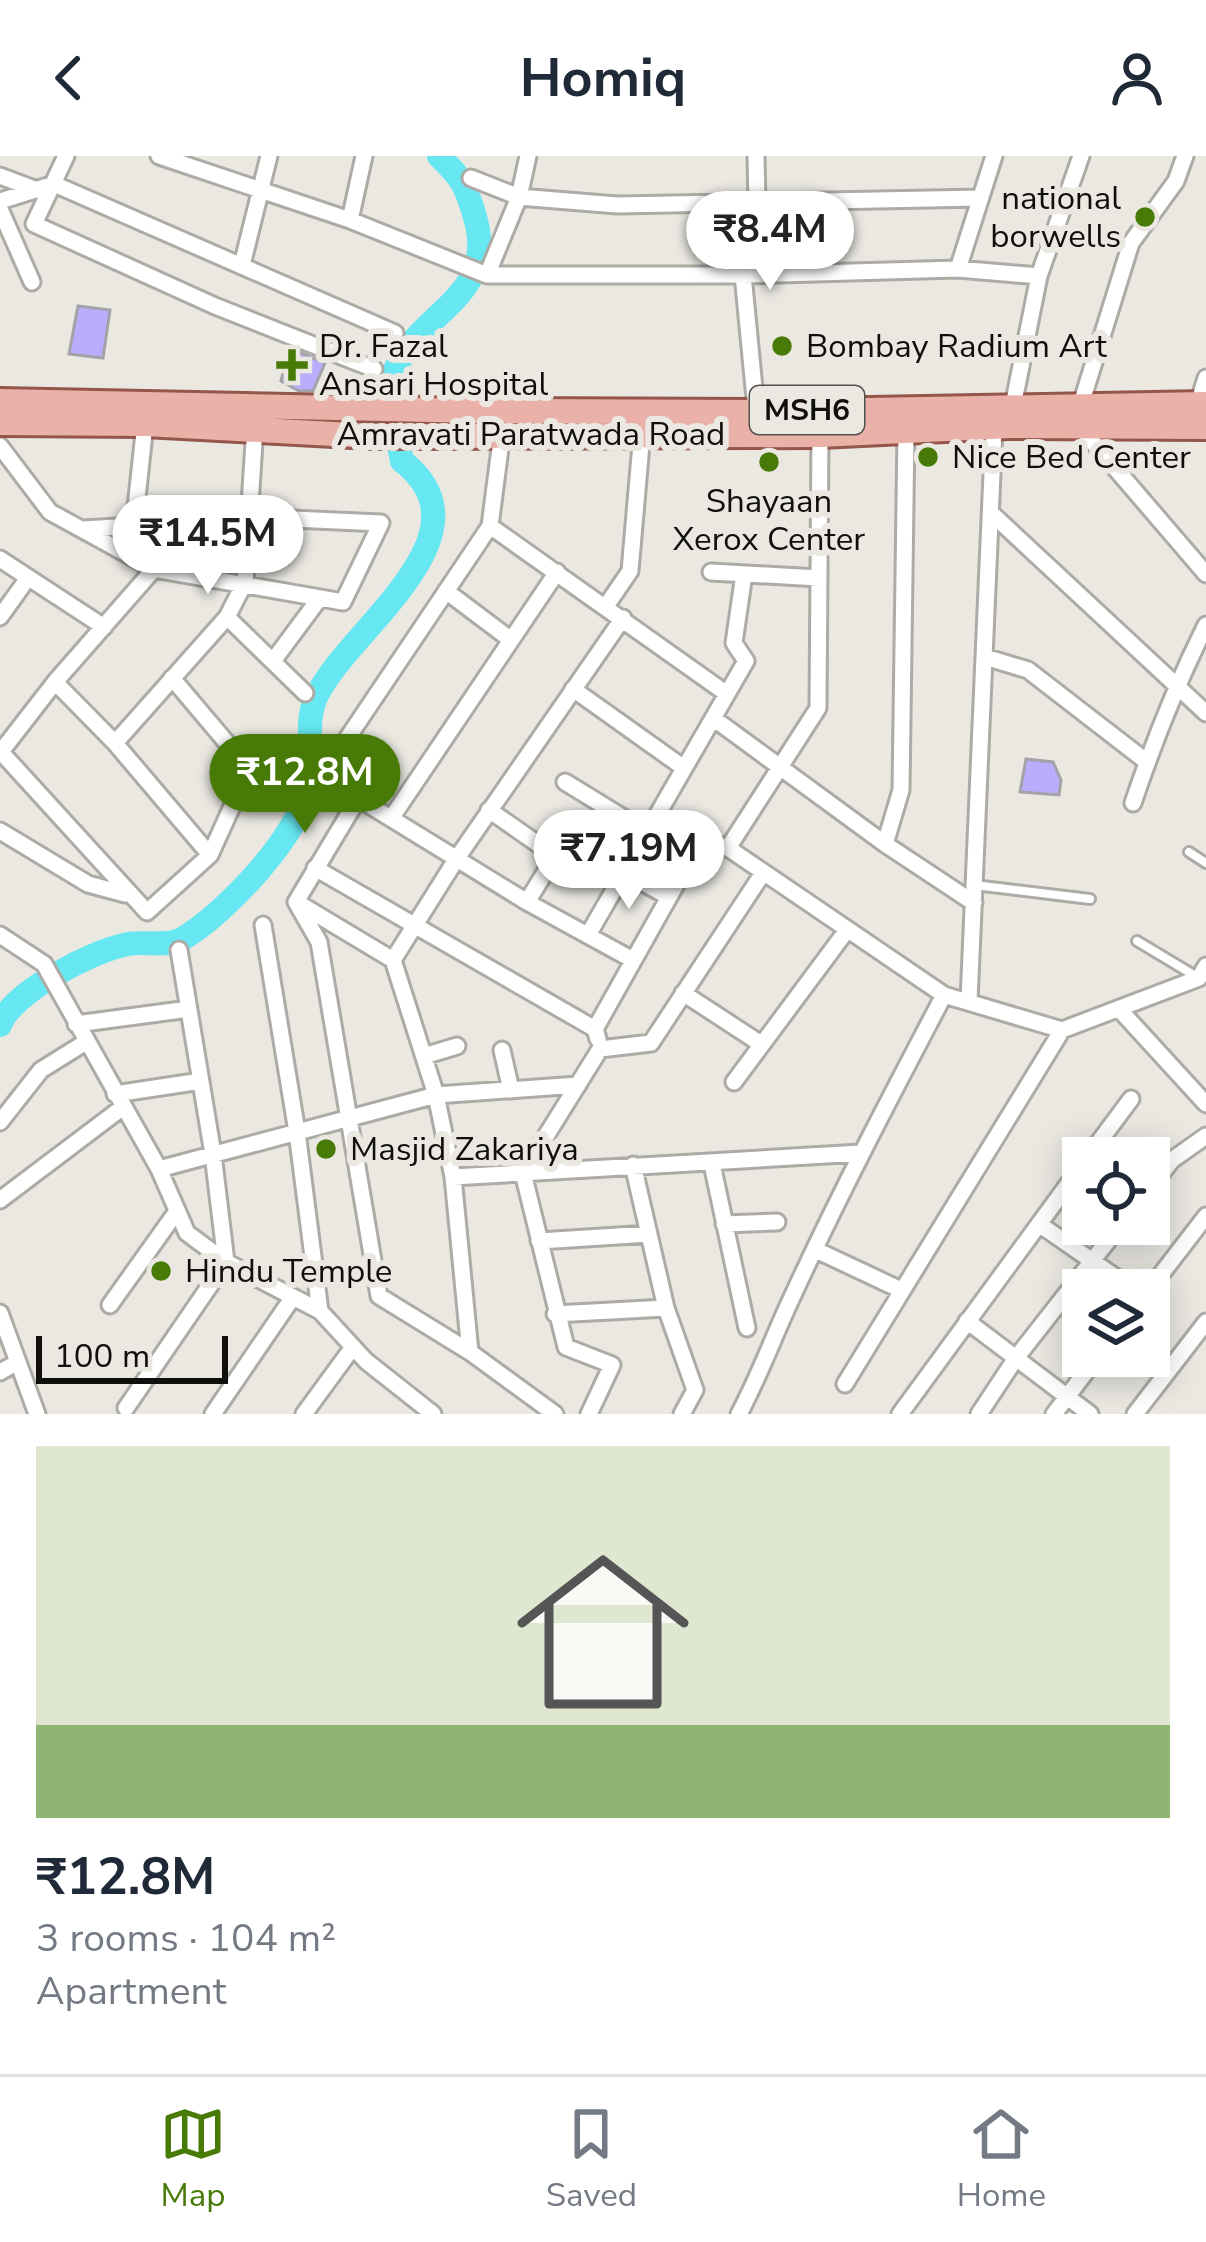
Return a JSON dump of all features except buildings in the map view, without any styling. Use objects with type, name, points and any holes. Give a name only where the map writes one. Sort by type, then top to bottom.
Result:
[{"type":"main road","name":"Amravati Paratwada Road","points":[[0,401],[256,418],[371,436],[642,433],[757,423],[820,435],[1005,419]]},
{"type":"main road","name":"Amravati Paratwada Road","points":[[0,423],[145,424],[375,408],[757,423],[1200,416]]},
{"type":"street","points":[[66,156],[47,187],[34,224],[215,306],[374,369]]},
{"type":"street","points":[[242,265],[269,156]]},
{"type":"street","points":[[350,220],[364,156]]},
{"type":"street","points":[[483,274],[519,196],[528,156]]},
{"type":"street","points":[[756,156],[757,203],[742,275],[757,423]]},
{"type":"street","points":[[958,269],[994,156]]},
{"type":"street","points":[[969,1000],[992,513],[1005,419],[1039,276],[1082,156]]},
{"type":"street","points":[[1185,156],[1176,181],[1131,243],[1080,415],[1206,574]]},
{"type":"street","points":[[165,157],[350,220],[483,274],[742,275],[958,269],[1039,276]]},
{"type":"street","points":[[0,176],[47,187],[242,265],[394,333]]},
{"type":"street","points":[[471,178],[519,196],[617,205],[980,198]]},
{"type":"street","points":[[32,282],[0,205],[47,187]]},
{"type":"street","points":[[1200,416],[1206,378]]},
{"type":"street","points":[[116,743],[226,617],[245,582],[256,418]]},
{"type":"street","points":[[134,526],[145,424]]},
{"type":"street","points":[[885,844],[901,790],[906,430]]},
{"type":"street","points":[[502,433],[490,526],[322,776],[527,902],[631,959]]},
{"type":"street","points":[[606,605],[630,571],[642,433]]},
{"type":"street","points":[[728,848],[818,708],[820,435]]},
{"type":"street","points":[[0,446],[50,512],[80,529],[154,569],[343,602],[381,523],[80,529]]},
{"type":"street","points":[[992,513],[1206,713]]},
{"type":"street","points":[[490,526],[727,694]]},
{"type":"street","points":[[0,559],[104,627]]},
{"type":"street","points":[[154,569],[0,753],[147,912],[210,855],[249,770],[172,678]]},
{"type":"street","points":[[392,818],[557,572]]},
{"type":"street","points":[[711,572],[819,578]]},
{"type":"street","points":[[588,935],[746,661],[734,643],[744,574]]},
{"type":"street","points":[[0,616],[28,578]]},
{"type":"street","points":[[446,591],[511,640]]},
{"type":"street","points":[[273,661],[319,598]]},
{"type":"street","points":[[226,617],[305,692]]},
{"type":"street","points":[[394,960],[489,811],[623,618]]},
{"type":"street","points":[[1133,803],[1167,703],[1206,625]]},
{"type":"street","points":[[985,657],[1028,670],[1147,762]]},
{"type":"street","points":[[56,682],[116,743],[210,855]]},
{"type":"street","points":[[573,688],[683,768]]},
{"type":"street","points":[[713,718],[885,844],[974,894]]},
{"type":"street","points":[[565,782],[648,833]]},
{"type":"street","points":[[296,902],[359,797]]},
{"type":"street","points":[[489,811],[555,856]]},
{"type":"street","points":[[0,831],[88,884],[128,895]]},
{"type":"street","points":[[527,902],[566,838]]},
{"type":"street","points":[[589,1414],[612,1365],[566,1347],[523,1173],[600,1049],[595,1029],[701,841],[728,848],[944,994],[1062,1030]]},
{"type":"street","points":[[315,868],[595,1029]]},
{"type":"street","points":[[625,873],[667,896]]},
{"type":"street","points":[[600,1049],[651,1043],[763,873]]},
{"type":"street","points":[[296,902],[394,960],[436,1095],[452,1177],[470,1352]]},
{"type":"street","points":[[296,902],[319,942],[379,1296],[470,1352],[555,1414]]},
{"type":"street","points":[[262,925],[297,1132],[320,1312]]},
{"type":"street","points":[[734,1082],[847,930]]},
{"type":"street","points":[[0,935],[44,964],[159,1169],[187,1233],[226,1262],[320,1312],[353,1347],[434,1414]]},
{"type":"street","points":[[126,1408],[226,1262],[179,950]]},
{"type":"street","points":[[845,1384],[1062,1030],[1204,976]]},
{"type":"street","points":[[683,993],[761,1044]]},
{"type":"street","points":[[741,1413],[861,1153],[944,994]]},
{"type":"street","points":[[76,1024],[189,1009]]},
{"type":"street","points":[[1118,1009],[1206,1104]]},
{"type":"street","points":[[0,1122],[38,1074],[86,1042]]},
{"type":"street","points":[[424,1056],[457,1046]]},
{"type":"street","points":[[502,1051],[511,1090]]},
{"type":"street","points":[[0,1200],[80,1142],[119,1100],[201,1081]]},
{"type":"street","points":[[159,1169],[436,1095],[578,1085]]},
{"type":"street","points":[[1103,1137],[1131,1099]]},
{"type":"street","points":[[1170,1163],[1206,1136]]},
{"type":"street","points":[[452,1177],[861,1153]]},
{"type":"street","points":[[712,1164],[747,1328]]},
{"type":"street","points":[[633,1165],[666,1308],[694,1390],[682,1414]]},
{"type":"street","points":[[900,1414],[1062,1192]]},
{"type":"street","points":[[110,1305],[177,1211]]},
{"type":"street","points":[[1165,1269],[1206,1216]]},
{"type":"street","points":[[724,1223],[777,1222]]},
{"type":"street","points":[[1039,1224],[1104,1269]]},
{"type":"street","points":[[538,1241],[649,1234]]},
{"type":"street","points":[[979,1414],[1016,1358],[1105,1245]]},
{"type":"street","points":[[816,1250],[902,1290]]},
{"type":"street","points":[[213,1414],[293,1297]]},
{"type":"street","points":[[556,1314],[666,1308]]},
{"type":"street","points":[[0,1313],[37,1414]]},
{"type":"street","points":[[968,1321],[1090,1414]]},
{"type":"street","points":[[1136,1414],[1206,1322]]},
{"type":"street","points":[[304,1414],[353,1347]]},
{"type":"street","points":[[0,1372],[18,1362]]},
{"type":"street","points":[[1054,1414],[1082,1377]]},
{"type":"lane","points":[[1189,852],[1206,863]]},
{"type":"lane","points":[[974,894],[1090,899]]},
{"type":"lane","points":[[1136,941],[1204,976]]},
{"type":"waterway","points":[[0,1025],[20,999],[76,964],[128,944],[177,941],[200,927],[239,892],[291,827],[309,785],[311,717],[317,695],[408,580],[425,549],[433,519],[427,489],[402,461],[390,398],[402,356],[465,288],[475,268],[479,245],[472,206],[462,183],[439,156]]},
{"type":"place","name":"national borwells","points":[[1145,217]]},
{"type":"place","name":"Bombay Radium Art","points":[[782,346]]},
{"type":"place","name":"Dr. Fazal Ansari Hospital","points":[[292,365]]},
{"type":"place","name":"Nice Bed Center","points":[[928,457]]},
{"type":"place","name":"Shayaan Xerox Center","points":[[769,462]]},
{"type":"place","name":"Masjid Zakariya","points":[[326,1149]]},
{"type":"place","name":"Hindu Temple","points":[[161,1271]]}]
